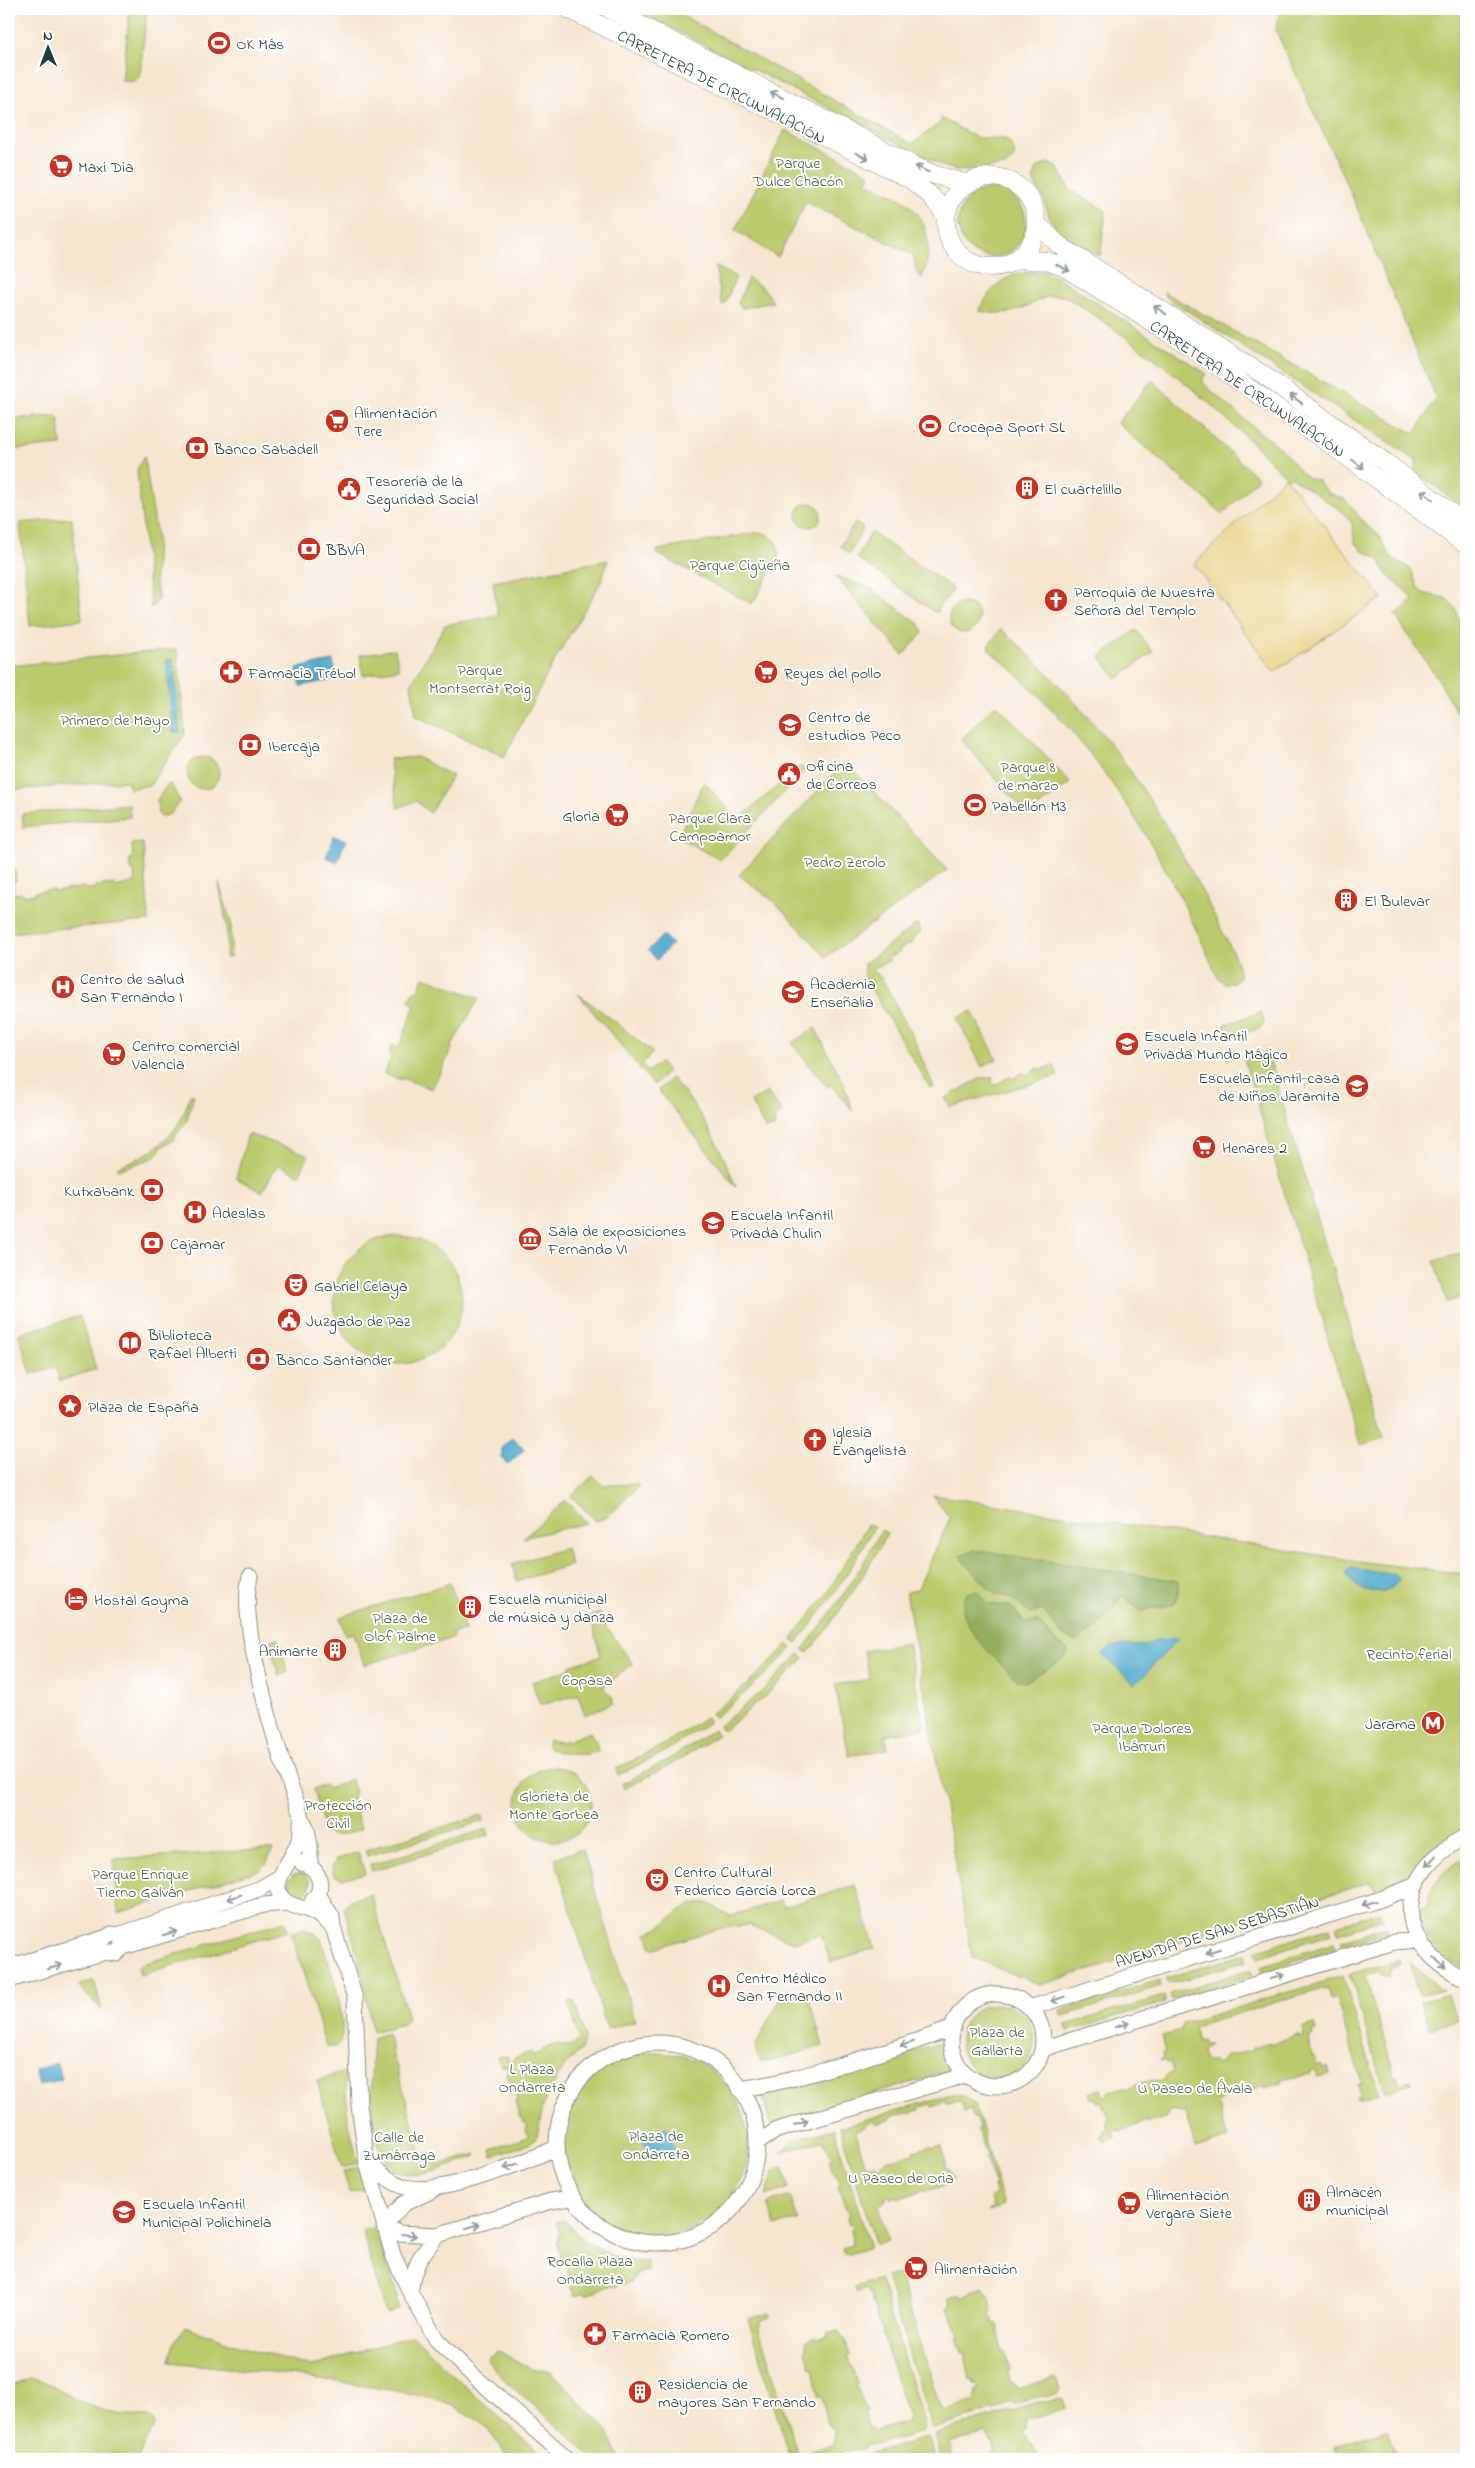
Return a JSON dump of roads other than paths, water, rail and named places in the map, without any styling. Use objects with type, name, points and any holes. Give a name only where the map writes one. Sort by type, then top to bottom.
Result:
[{"type":"main road","name":"CARRETERA DE CIRCUNVALACIÓN","points":[[568,9],[910,179],[931,196],[946,216]]},
{"type":"main road","name":"CARRETERA DE CIRCUNVALACIÓN","points":[[609,9],[919,168],[935,175],[968,184]]},
{"type":"main road","points":[[988,177],[1009,181],[1026,194],[1031,202],[1036,223],[1033,237],[1026,250],[1016,259],[998,266],[983,266],[970,262],[958,253],[950,241],[946,229],[946,216],[957,192],[968,184],[988,177]]},
{"type":"main road","name":"CARRETERA DE CIRCUNVALACIÓN","points":[[1036,223],[1059,245],[1262,374],[1466,524]]},
{"type":"main road","name":"CARRETERA DE CIRCUNVALACIÓN","points":[[1016,259],[1047,261],[1064,267],[1189,346],[1345,455],[1466,545]]},
{"type":"street","points":[[250,1578],[247,1606],[255,1654],[273,1726],[310,1845],[310,1867]]},
{"type":"street","points":[[9,1980],[259,1889],[278,1878],[288,1866],[298,1848],[302,1832],[300,1813]]},
{"type":"street","points":[[1466,1836],[1437,1855],[1423,1871],[1414,1886],[1410,1906],[1413,1927],[1420,1940],[1439,1963],[1466,1979]]},
{"type":"street","points":[[288,1866],[300,1863],[310,1867],[320,1880],[318,1894],[332,1917],[333,1927],[355,1998],[359,2105],[367,2163],[392,2255],[436,2338],[466,2369],[568,2459]]},
{"type":"street","points":[[278,1878],[278,1892],[293,1905],[314,1912],[333,1927]]},
{"type":"street","name":"AVENIDA DE SAN SEBASTIÁN","points":[[1029,2008],[1396,1894],[1414,1886]]},
{"type":"street","points":[[9,1967],[263,1905],[307,1904],[318,1894]]},
{"type":"street","points":[[1042,2049],[1394,1942],[1420,1940]]},
{"type":"street","points":[[999,1994],[1011,1997],[1029,2008],[1041,2027],[1042,2049],[1032,2070],[1011,2084],[985,2084],[966,2075],[956,2062],[952,2048],[953,2028],[964,2008],[983,1996],[999,1994]]},
{"type":"street","points":[[740,2089],[764,2086],[818,2071],[925,2039],[953,2028]]},
{"type":"street","points":[[655,2044],[695,2049],[713,2059],[740,2089],[754,2113],[757,2143],[749,2180],[732,2209],[707,2230],[686,2240],[650,2245],[624,2238],[597,2225],[572,2198],[562,2174],[556,2148],[565,2103],[574,2087],[604,2058],[628,2047],[655,2044]]},
{"type":"street","points":[[757,2143],[777,2130],[966,2075]]},
{"type":"street","points":[[384,2226],[403,2204],[438,2188],[495,2171],[556,2148]]},
{"type":"street","points":[[367,2163],[400,2185],[409,2188],[438,2188]]},
{"type":"street","points":[[384,2226],[399,2233],[437,2235],[551,2201],[572,2198]]},
{"type":"street","points":[[410,2292],[413,2275],[420,2258],[437,2235]]},
{"type":"water","points":[[173,659],[180,732],[173,732],[166,660]]},
{"type":"water","points":[[333,661],[337,679],[300,686],[297,668]]},
{"type":"water","points":[[334,836],[346,840],[337,862],[326,857]]},
{"type":"water","points":[[663,935],[672,944],[657,960],[648,950]]},
{"type":"water","points":[[513,1437],[524,1450],[507,1465],[502,1458],[502,1447]]},
{"type":"water","points":[[1351,1568],[1395,1575],[1399,1580],[1386,1590],[1371,1591],[1364,1589],[1351,1580],[1346,1573]]},
{"type":"water","points":[[1179,1638],[1135,1685],[1102,1654],[1111,1647],[1122,1645],[1144,1646],[1157,1640]]},
{"type":"water","points":[[57,2063],[62,2079],[39,2086],[35,2070]]},
{"type":"water","points":[[667,2127],[675,2152],[649,2160],[642,2135]]},
{"type":"place","name":"OK Más","points":[[219,43]]},
{"type":"place","name":"Maxi Dia","points":[[61,166]]},
{"type":"place","name":"Alimentación Tere","points":[[337,421]]},
{"type":"place","name":"Crocapa Sport SL","points":[[930,426]]},
{"type":"place","name":"Banco Sabadell","points":[[197,448]]},
{"type":"place","name":"El cuartelillo","points":[[1027,488]]},
{"type":"place","name":"Tesorería de la Seguridad Social","points":[[349,489]]},
{"type":"place","name":"BBVA","points":[[309,549]]},
{"type":"place","name":"Parroquia de Nuestra Señora del Templo","points":[[1056,600]]},
{"type":"place","name":"Farmacia Trébol","points":[[231,672]]},
{"type":"place","name":"Reyes del pollo","points":[[766,672]]},
{"type":"place","name":"Centro de estudios Peco","points":[[790,725]]},
{"type":"place","name":"Ibercaja","points":[[250,745]]},
{"type":"place","name":"Oficina de Correos","points":[[789,774]]},
{"type":"place","name":"Pabellón M3","points":[[975,805]]},
{"type":"place","name":"Gloria","points":[[617,815]]},
{"type":"place","name":"El Bulevar","points":[[1346,900]]},
{"type":"place","name":"Centro de salud San Fernando I","points":[[63,987]]},
{"type":"place","name":"Academia Enseñalia","points":[[793,992]]},
{"type":"place","name":"Escuela Infantil Privada Mundo Mágico","points":[[1127,1044]]},
{"type":"place","name":"Centro comercial Valencia","points":[[114,1054]]},
{"type":"place","name":"Escuela Infantil-casa de Niños Jaramita","points":[[1357,1086]]},
{"type":"place","name":"Henares 2","points":[[1204,1147]]},
{"type":"place","name":"Kutxabank","points":[[152,1190]]},
{"type":"place","name":"Adeslas","points":[[195,1212]]},
{"type":"place","name":"Escuela Infantil Privada Chulin","points":[[713,1223]]},
{"type":"place","name":"Sala de exposiciones Fernando VI","points":[[530,1239]]},
{"type":"place","name":"Cajamar","points":[[152,1243]]},
{"type":"place","name":"Gabriel Celaya","points":[[296,1285]]},
{"type":"place","name":"Juzgado de Paz","points":[[289,1320]]},
{"type":"place","name":"Biblioteca Rafael Alberti","points":[[130,1343]]},
{"type":"place","name":"Banco Santander","points":[[258,1359]]},
{"type":"place","name":"Plaza de España","points":[[70,1406]]},
{"type":"place","name":"Iglesia Evangelista","points":[[815,1440]]},
{"type":"place","name":"Hostal Goyma","points":[[76,1599]]},
{"type":"place","name":"Escuela municipal de música y danza","points":[[470,1607]]},
{"type":"place","name":"Animarte","points":[[335,1650]]},
{"type":"place","name":"Jarama","points":[[1433,1723]]},
{"type":"place","name":"Centro Cultural Federico García Lorca","points":[[657,1880]]},
{"type":"place","name":"Centro Médico San Fernando II","points":[[719,1986]]},
{"type":"place","name":"Almacén municipal","points":[[1309,2200]]},
{"type":"place","name":"Alimentación Vergara Siete","points":[[1129,2203]]},
{"type":"place","name":"Escuela Infantil Municipal Polichinela","points":[[124,2212]]},
{"type":"place","name":"Alimentación","points":[[916,2268]]},
{"type":"place","name":"Farmacia Romero","points":[[595,2334]]},
{"type":"place","name":"Residencia de mayores San Fernando","points":[[640,2392]]},
{"type":"park label","name":"Parque Dulce Chacón","points":[[798,171]]},
{"type":"park label","name":"Parque Cigüeña","points":[[740,564]]},
{"type":"park label","name":"Parque Montserrat Roig","points":[[480,678]]},
{"type":"park label","name":"Primero de Mayo","points":[[115,719]]},
{"type":"park label","name":"Parque 8 de marzo","points":[[1028,775]]},
{"type":"park label","name":"Parque Clara Campoamor","points":[[710,826]]},
{"type":"park label","name":"Pedro Zerolo","points":[[845,861]]},
{"type":"park label","name":"Plaza de Olof Palme","points":[[400,1626]]},
{"type":"park label","name":"Recinto ferial","points":[[1409,1653]]},
{"type":"park label","name":"Copasa","points":[[587,1679]]},
{"type":"park label","name":"Parque Dolores Ibárruri","points":[[1142,1736]]},
{"type":"park label","name":"Glorieta de Monte Gorbea","points":[[554,1804]]},
{"type":"park label","name":"Protección Civil","points":[[338,1813]]},
{"type":"park label","name":"Parque Enrique Tierno Galván","points":[[140,1882]]},
{"type":"park label","name":"Plaza de Gallarta","points":[[997,2040]]},
{"type":"park label","name":"L Plaza Ondarreta","points":[[532,2077]]},
{"type":"park label","name":"U Paseo de Ávala","points":[[1195,2087]]},
{"type":"park label","name":"Plaza de Ondarreta","points":[[656,2144]]},
{"type":"park label","name":"Calle de Zumárraga","points":[[399,2145]]},
{"type":"park label","name":"U Paseo de Oria","points":[[901,2177]]},
{"type":"park label","name":"Rocalla Plaza Ondarreta","points":[[590,2269]]}]
